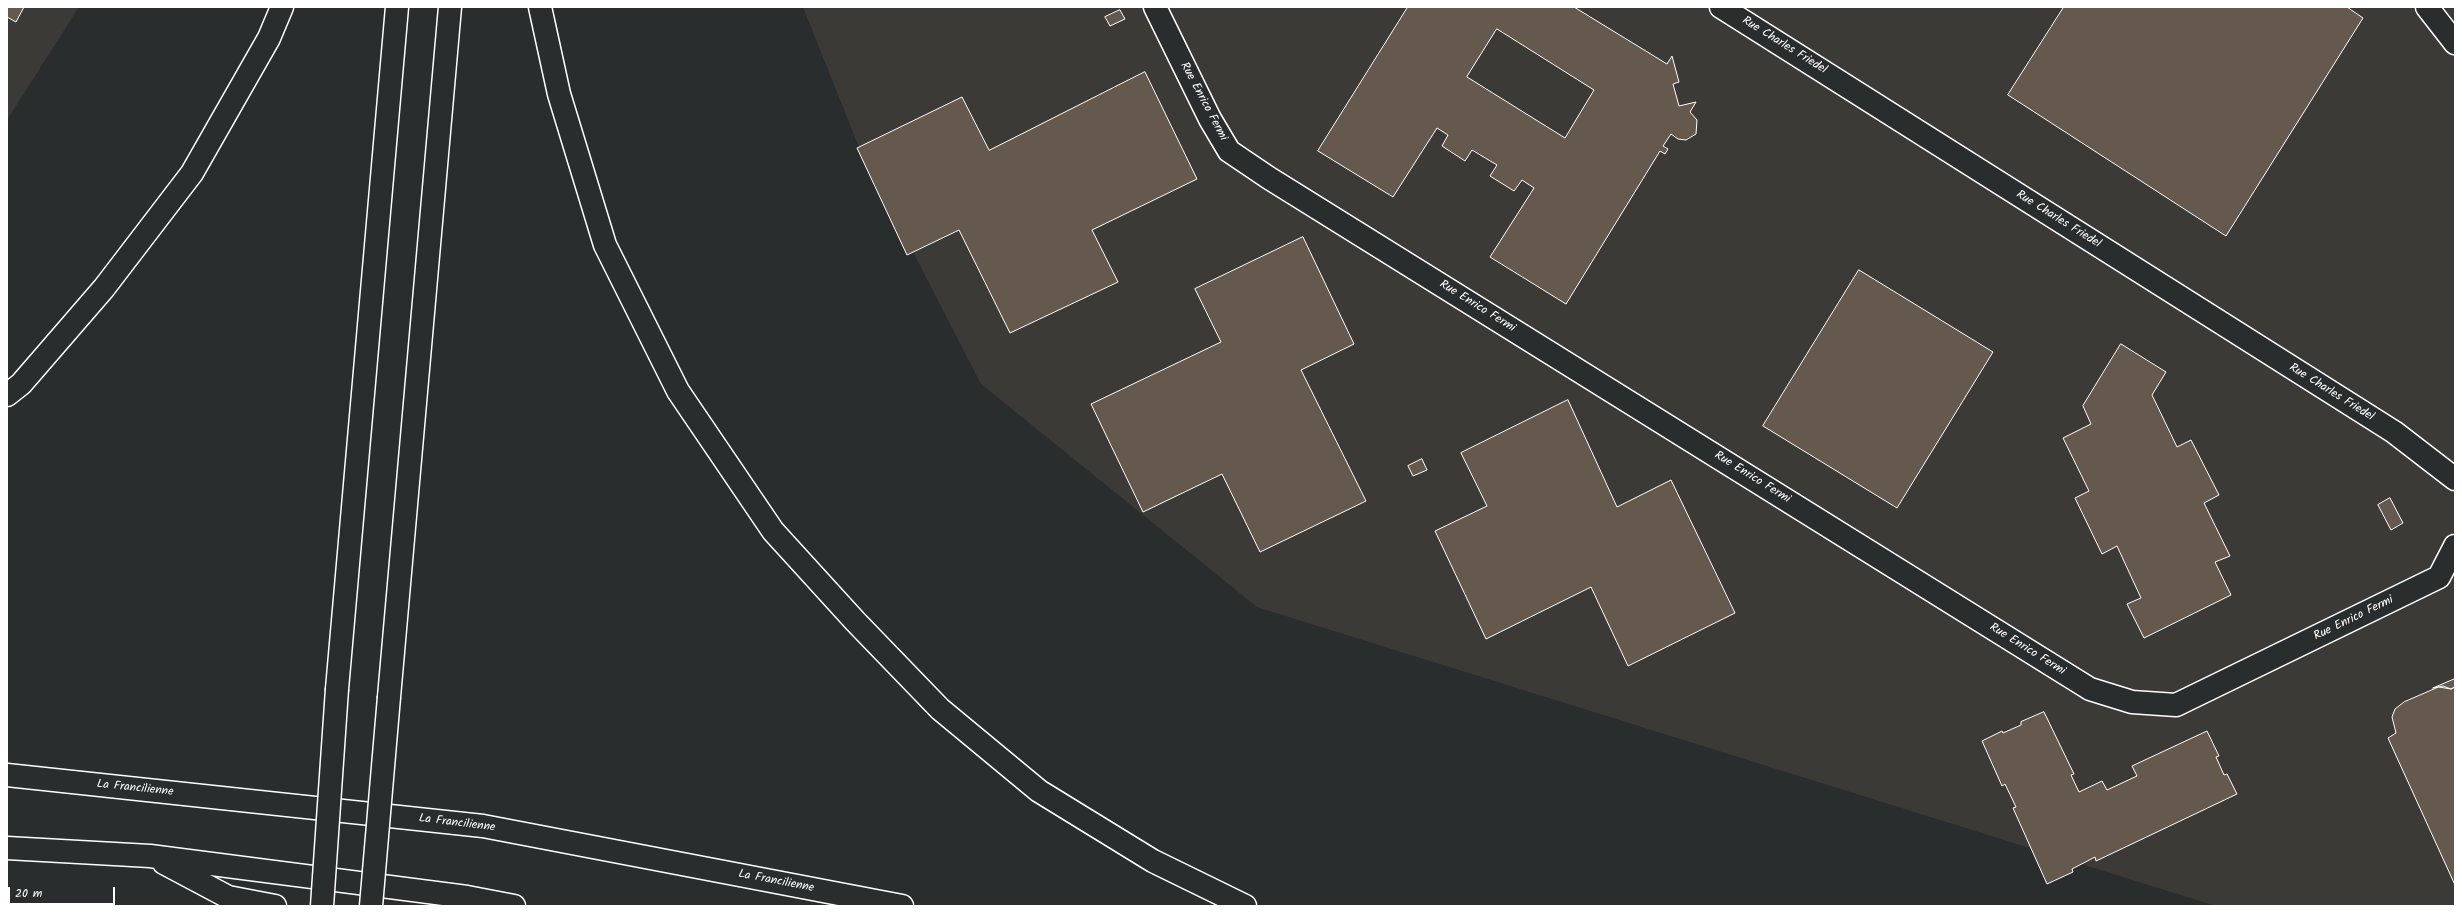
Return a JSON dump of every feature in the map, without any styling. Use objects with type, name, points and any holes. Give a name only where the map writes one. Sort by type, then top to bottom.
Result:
[{"type":"main road","points":[[7,395],[21,384],[104,288],[192,173],[269,38],[282,7]]},
{"type":"main road","points":[[322,906],[337,689],[397,7]]},
{"type":"main road","points":[[370,906],[390,697],[450,7]]},
{"type":"main road","points":[[540,7],[559,94],[605,245],[678,391],[773,531],[855,621],[940,709],[1039,791],[1153,861],[1245,906]]},
{"type":"main road","name":"Rue Enrico Fermi","points":[[1155,7],[1210,119],[1230,151],[1282,187],[2090,689],[2132,702],[2176,705],[2439,577],[2455,546]]},
{"type":"main road","name":"Rue Charles Friedel","points":[[1722,7],[2394,432],[2455,479]]},
{"type":"main road","points":[[2427,7],[2455,43]]},
{"type":"main road","name":"La Francilienne","points":[[7,775],[483,826],[902,906]]},
{"type":"main road","points":[[7,848],[150,856],[467,897],[514,906]]},
{"type":"main road","points":[[150,856],[228,897],[275,906]]},
{"type":"shaded area","points":[[7,7],[79,7],[7,120]]},
{"type":"shaded area","points":[[803,7],[2455,7],[2455,906],[2216,906],[1257,607],[981,384],[859,147]]},
{"type":"building","points":[[7,7],[24,7],[16,22],[7,17]]},
{"type":"building","points":[[1408,7],[1574,7],[1667,64],[1672,56],[1679,82],[1673,84],[1679,106],[1696,102],[1690,112],[1697,120],[1696,134],[1686,140],[1678,139],[1671,134],[1663,146],[1668,149],[1665,154],[1660,151],[1566,304],[1490,257],[1534,188],[1522,180],[1514,191],[1490,176],[1497,165],[1472,150],[1465,161],[1442,146],[1448,135],[1437,128],[1393,197],[1318,151]],"holes":[[[1497,29],[1594,90],[1565,138],[1467,77]]]},
{"type":"building","points":[[2064,7],[2347,7],[2363,18],[2226,236],[2008,95]]},
{"type":"building","points":[[1120,10],[1125,19],[1110,26],[1105,17]]},
{"type":"building","points":[[1145,72],[1197,179],[1092,230],[1118,282],[1010,333],[959,230],[907,255],[857,148],[962,97],[989,150]]},
{"type":"building","points":[[1303,237],[1354,344],[1301,370],[1366,501],[1260,552],[1222,474],[1143,512],[1091,404],[1221,342],[1195,289]]},
{"type":"building","points":[[1859,270],[1993,352],[1897,508],[1763,426]]},
{"type":"building","points":[[2121,344],[2166,372],[2152,395],[2177,447],[2191,440],[2219,495],[2204,503],[2230,556],[2215,562],[2231,595],[2144,638],[2127,604],[2141,598],[2117,546],[2102,554],[2075,498],[2089,491],[2063,438],[2091,424],[2083,406]]},
{"type":"building","points":[[1568,400],[1617,507],[1671,480],[1735,613],[1628,666],[1591,587],[1486,639],[1435,531],[1487,506],[1461,453]]},
{"type":"building","points":[[1422,459],[1427,470],[1413,476],[1408,466]]},
{"type":"building","points":[[2390,498],[2403,523],[2391,530],[2378,505]]},
{"type":"building","points":[[2455,679],[2455,687],[2451,689],[2443,686],[2433,688]]},
{"type":"building","points":[[2439,687],[2451,689],[2455,687],[2455,885],[2388,738],[2396,733],[2392,717],[2395,709],[2404,702]]},
{"type":"building","points":[[2044,712],[2074,774],[2071,775],[2079,792],[2102,781],[2107,790],[2137,776],[2132,766],[2207,731],[2219,756],[2216,757],[2224,775],[2227,774],[2237,794],[2096,861],[2095,857],[2072,869],[2073,872],[2047,884],[2013,808],[2016,807],[2005,784],[2002,786],[1982,741],[2002,731],[2003,733],[2021,725],[2021,722]]}]
